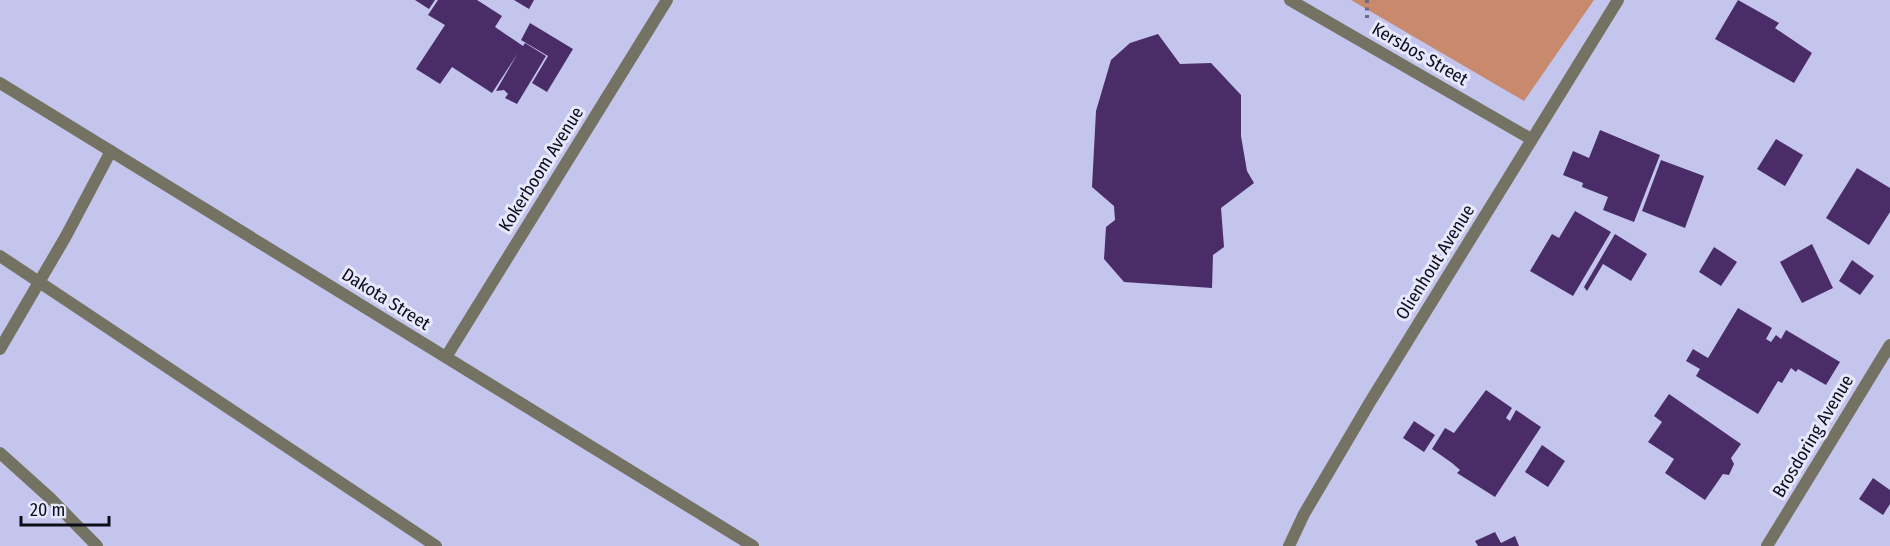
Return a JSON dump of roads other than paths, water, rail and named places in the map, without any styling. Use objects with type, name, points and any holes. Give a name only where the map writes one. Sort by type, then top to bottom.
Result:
[{"type":"street","name":"Kokerboom Avenue","points":[[446,357],[667,0]]},
{"type":"street","name":"Kersbos Street","points":[[1290,0],[1531,139]]},
{"type":"street","name":"Olienhout Avenue","points":[[1289,546],[1304,514],[1365,412],[1618,0]]},
{"type":"street","name":"Dakota Street","points":[[0,83],[753,546]]},
{"type":"street","points":[[0,349],[111,151]]},
{"type":"street","points":[[0,256],[436,546]]},
{"type":"street","name":"Brosdoring Avenue","points":[[1767,546],[1890,345]]},
{"type":"street","points":[[0,453],[50,498],[97,546]]}]
